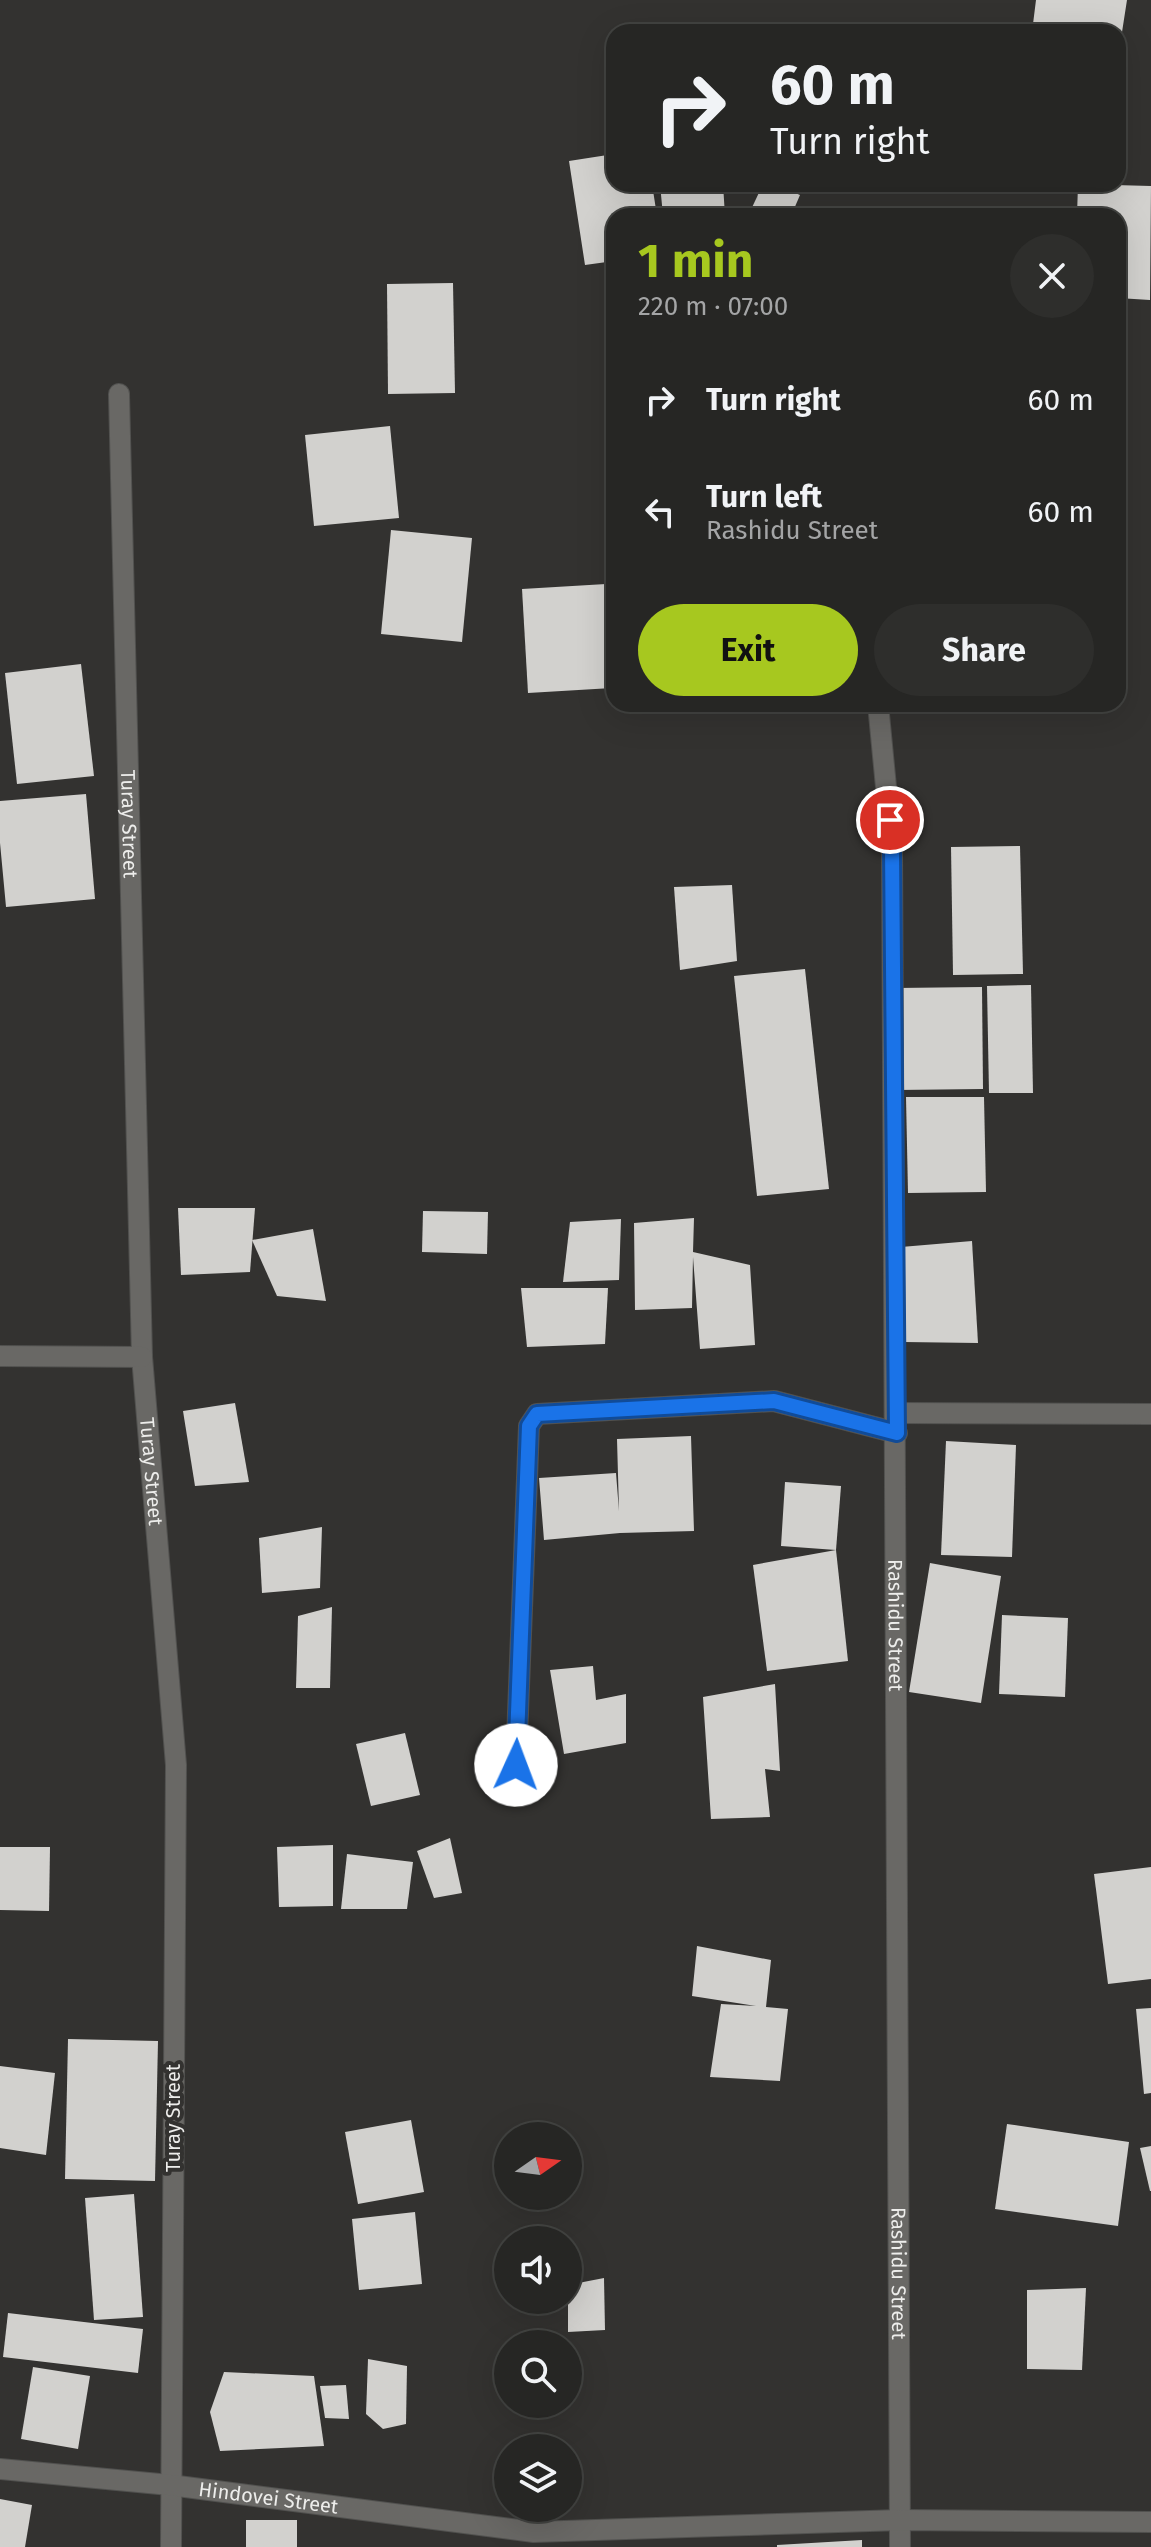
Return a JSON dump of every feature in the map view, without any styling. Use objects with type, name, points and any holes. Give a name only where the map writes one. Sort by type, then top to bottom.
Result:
[{"type":"street","name":"Turay Street","points":[[119,394],[142,1357],[176,1765],[171,2547]]},
{"type":"street","name":"Rashidu Street","points":[[879,712],[892,849],[900,2547]]},
{"type":"street","points":[[0,1356],[142,1357]]},
{"type":"street","points":[[516,1765],[529,1426],[537,1414],[774,1401],[896,1423],[1151,1414]]},
{"type":"street","name":"Hindovei Street","points":[[0,2469],[170,2485],[534,2540],[900,2520],[1151,2522]]},
{"type":"building","points":[[1036,0],[1127,0],[1123,24],[1033,24]]},
{"type":"building","points":[[606,155],[606,192],[653,192],[656,208],[606,208],[606,262],[585,265],[569,161]]},
{"type":"building","points":[[1126,185],[1151,186],[1150,300],[1126,298],[1126,208],[1077,208],[1078,192],[1126,192]]},
{"type":"building","points":[[661,192],[724,192],[724,208],[662,208]]},
{"type":"building","points":[[759,192],[793,192],[800,195],[794,208],[752,208]]},
{"type":"building","points":[[453,283],[455,393],[388,394],[387,284]]},
{"type":"building","points":[[390,426],[399,518],[314,526],[305,435]]},
{"type":"building","points":[[391,530],[472,538],[462,642],[381,634]]},
{"type":"building","points":[[606,584],[606,688],[528,693],[522,589]]},
{"type":"building","points":[[81,664],[94,776],[17,784],[5,673]]},
{"type":"building","points":[[86,794],[95,899],[6,907],[0,801]]},
{"type":"building","points":[[1020,846],[1023,974],[953,975],[951,847]]},
{"type":"building","points":[[732,885],[737,961],[680,970],[674,887]]},
{"type":"building","points":[[805,969],[829,1189],[757,1196],[734,976]]},
{"type":"building","points":[[1031,985],[1033,1093],[989,1093],[987,986]]},
{"type":"building","points":[[982,987],[983,1089],[897,1090],[896,988]]},
{"type":"building","points":[[906,1097],[984,1097],[986,1192],[908,1193]]},
{"type":"building","points":[[178,1208],[255,1208],[250,1272],[181,1275]]},
{"type":"building","points":[[423,1211],[488,1212],[487,1254],[422,1252]]},
{"type":"building","points":[[694,1218],[693,1252],[750,1265],[755,1345],[700,1349],[693,1257],[692,1308],[635,1310],[634,1223]]},
{"type":"building","points":[[621,1219],[619,1280],[563,1282],[570,1222]]},
{"type":"building","points":[[313,1229],[326,1301],[277,1296],[252,1240]]},
{"type":"building","points":[[972,1241],[978,1343],[904,1342],[901,1247]]},
{"type":"building","points":[[521,1288],[608,1288],[605,1344],[527,1347]]},
{"type":"building","points":[[235,1403],[249,1482],[195,1486],[183,1411]]},
{"type":"building","points":[[691,1436],[694,1531],[620,1533],[544,1540],[539,1478],[616,1473],[619,1511],[617,1439]]},
{"type":"building","points":[[946,1441],[1016,1445],[1012,1557],[941,1555]]},
{"type":"building","points":[[785,1482],[841,1486],[836,1550],[781,1546]]},
{"type":"building","points":[[322,1527],[320,1588],[262,1593],[259,1538]]},
{"type":"building","points":[[836,1550],[848,1661],[767,1671],[753,1565]]},
{"type":"building","points":[[930,1563],[1001,1576],[981,1703],[909,1692]]},
{"type":"building","points":[[332,1607],[330,1688],[296,1688],[298,1616]]},
{"type":"building","points":[[1002,1615],[1068,1618],[1065,1697],[999,1694]]},
{"type":"building","points":[[593,1666],[596,1700],[626,1694],[626,1743],[564,1754],[550,1670]]},
{"type":"building","points":[[775,1684],[780,1771],[765,1769],[770,1817],[711,1819],[703,1697]]},
{"type":"building","points":[[405,1733],[420,1795],[371,1806],[356,1744]]},
{"type":"building","points":[[450,1838],[462,1893],[434,1898],[417,1851]]},
{"type":"building","points":[[333,1845],[333,1906],[279,1907],[277,1847]]},
{"type":"building","points":[[0,1847],[50,1847],[49,1911],[0,1910]]},
{"type":"building","points":[[347,1854],[413,1862],[407,1909],[341,1909]]},
{"type":"building","points":[[1151,1867],[1151,1979],[1108,1984],[1094,1874]]},
{"type":"building","points":[[697,1946],[771,1960],[766,2007],[788,2009],[780,2081],[710,2077],[721,2004],[756,2006],[692,1996]]},
{"type":"building","points":[[1151,2008],[1151,2093],[1144,2094],[1136,2009]]},
{"type":"building","points":[[68,2039],[158,2041],[155,2181],[65,2179]]},
{"type":"building","points":[[0,2066],[55,2073],[46,2155],[0,2148]]},
{"type":"building","points":[[411,2120],[424,2192],[358,2204],[345,2132]]},
{"type":"building","points":[[1007,2124],[1129,2142],[1118,2226],[995,2209]]},
{"type":"building","points":[[1151,2146],[1151,2191],[1150,2191],[1140,2148]]},
{"type":"building","points":[[134,2194],[143,2317],[94,2320],[85,2198]]},
{"type":"building","points":[[415,2212],[422,2284],[359,2290],[352,2219]]},
{"type":"building","points":[[604,2278],[605,2330],[568,2330],[568,2314],[582,2314],[582,2282]]},
{"type":"building","points":[[1086,2288],[1082,2370],[1027,2369],[1027,2290]]},
{"type":"building","points":[[8,2313],[143,2329],[138,2373],[3,2357]]},
{"type":"building","points":[[368,2359],[407,2366],[406,2424],[383,2429],[366,2414]]},
{"type":"building","points":[[33,2367],[90,2376],[78,2449],[21,2439]]},
{"type":"building","points":[[224,2372],[314,2376],[324,2446],[220,2451],[210,2412]]},
{"type":"building","points":[[346,2385],[349,2419],[325,2418],[320,2386]]},
{"type":"building","points":[[0,2499],[32,2505],[25,2547],[0,2547]]},
{"type":"building","points":[[246,2520],[297,2520],[297,2547],[246,2547]]},
{"type":"building","points":[[862,2540],[862,2547],[777,2547],[777,2545]]},
{"type":"route","points":[[516,1765],[529,1426],[532,1418],[537,1414],[774,1401],[897,1433],[890,820]]}]
